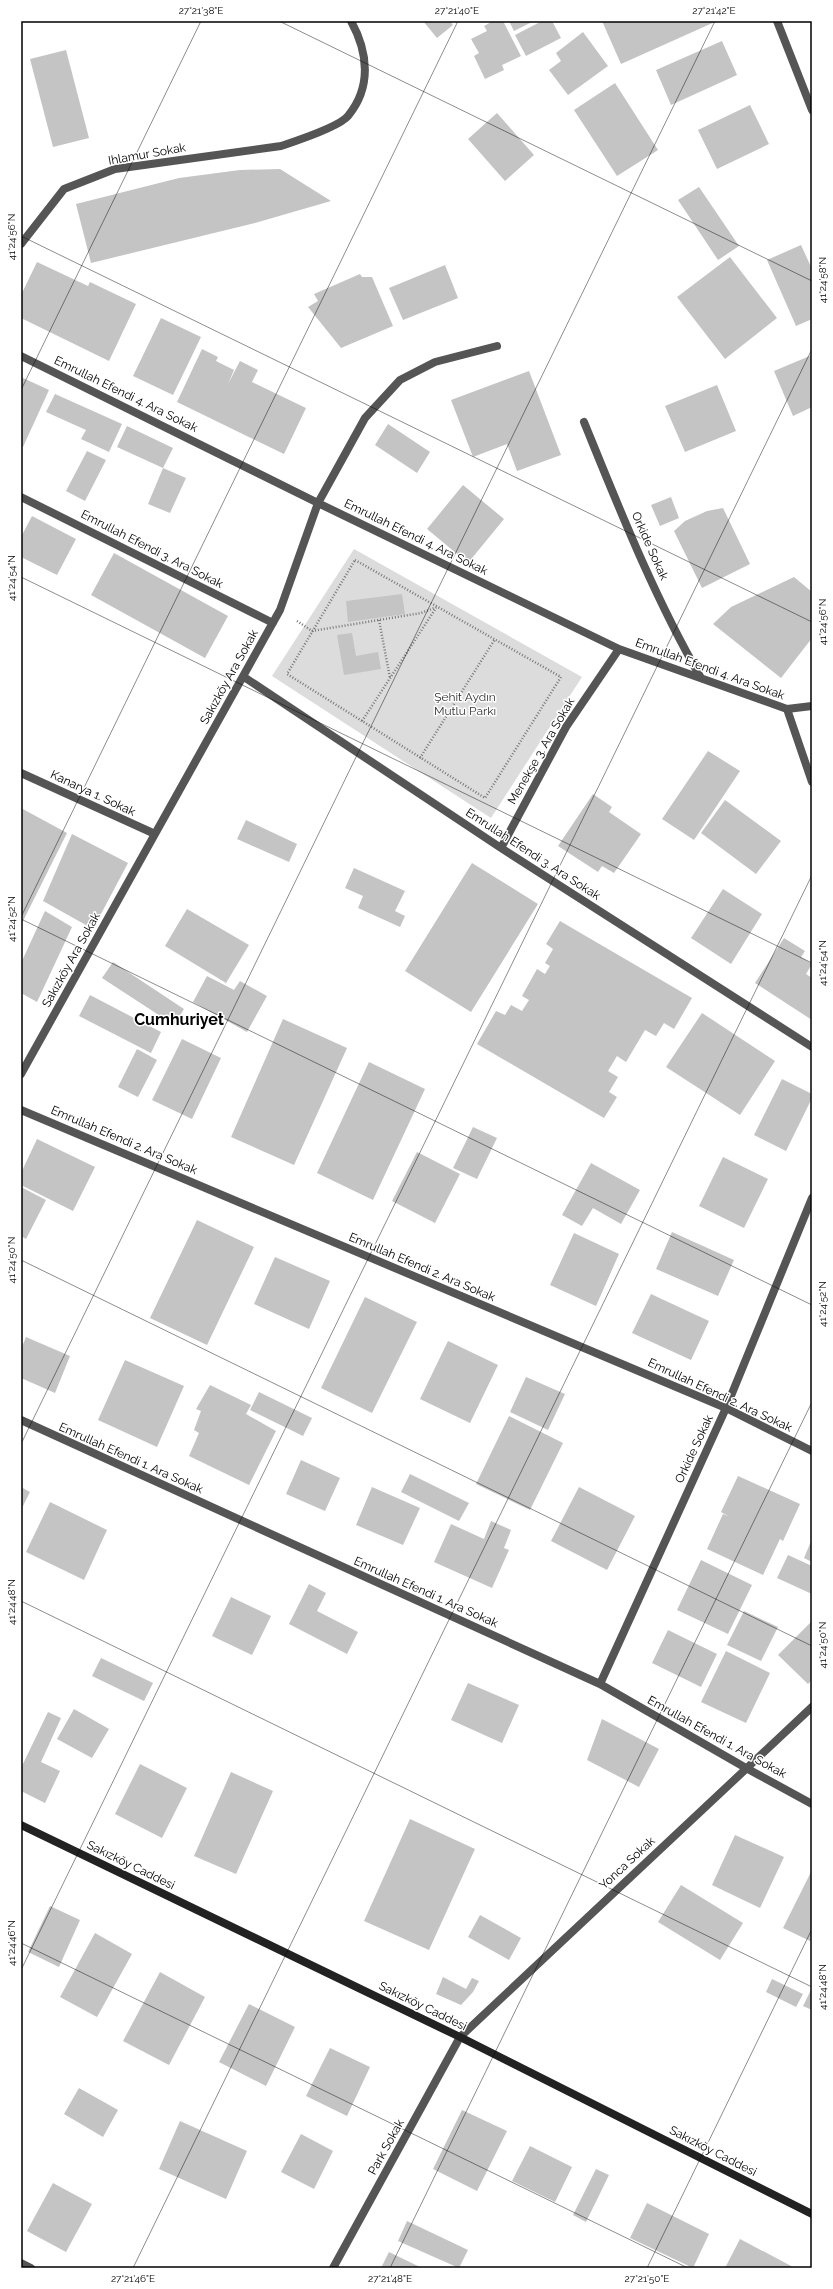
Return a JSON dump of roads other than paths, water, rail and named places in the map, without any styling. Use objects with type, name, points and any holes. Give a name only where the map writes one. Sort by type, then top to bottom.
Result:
[{"type":"main road","name":"Sakızköy Caddesi","points":[[21,1825],[460,2037],[812,2214]]},
{"type":"street","name":"Ihlamur Sokak","points":[[21,244],[64,189],[115,169],[281,146],[308,138],[347,117],[361,95],[367,66],[361,38],[351,21]]},
{"type":"street","points":[[777,21],[812,110]]},
{"type":"street","name":"Sakızköy Ara Sokak","points":[[21,1074],[244,678],[280,610],[318,503],[365,418],[400,380],[435,362],[497,346]]},
{"type":"street","name":"Emrullah Efendi 4. Ara Sokak","points":[[21,356],[318,503],[619,649],[787,709],[812,706]]},
{"type":"street","name":"Orkide Sokak","points":[[584,422],[612,490],[681,644],[701,678]]},
{"type":"street","name":"Emrullah Efendi 3. Ara Sokak","points":[[21,497],[273,623]]},
{"type":"street","name":"Menekşe 3. Ara Sokak","points":[[501,848],[566,727],[619,649]]},
{"type":"street","name":"Emrullah Efendi 3. Ara Sokak","points":[[244,678],[501,848],[812,1047]]},
{"type":"street","points":[[787,709],[812,782]]},
{"type":"street","name":"Kanarya 1. Sokak","points":[[21,773],[155,834]]},
{"type":"street","name":"Emrullah Efendi 2. Ara Sokak","points":[[21,1110],[726,1408],[812,1451]]},
{"type":"street","name":"Orkide Sokak","points":[[600,1684],[726,1408],[812,1198]]},
{"type":"street","name":"Emrullah Efendi 1. Ara Sokak","points":[[21,1420],[600,1684],[812,1804]]},
{"type":"street","name":"Yonca Sokak","points":[[460,2037],[812,1707]]},
{"type":"street","name":"Park Sokak","points":[[333,2268],[460,2037]]},
{"type":"street","points":[[21,2263],[31,2268]]},
{"type":"district","name":"Cumhuriyet","points":[[179,1019]]},
{"type":"park label","name":"Şehit Aydın Mutlu Parkı","points":[[465,704]]}]
